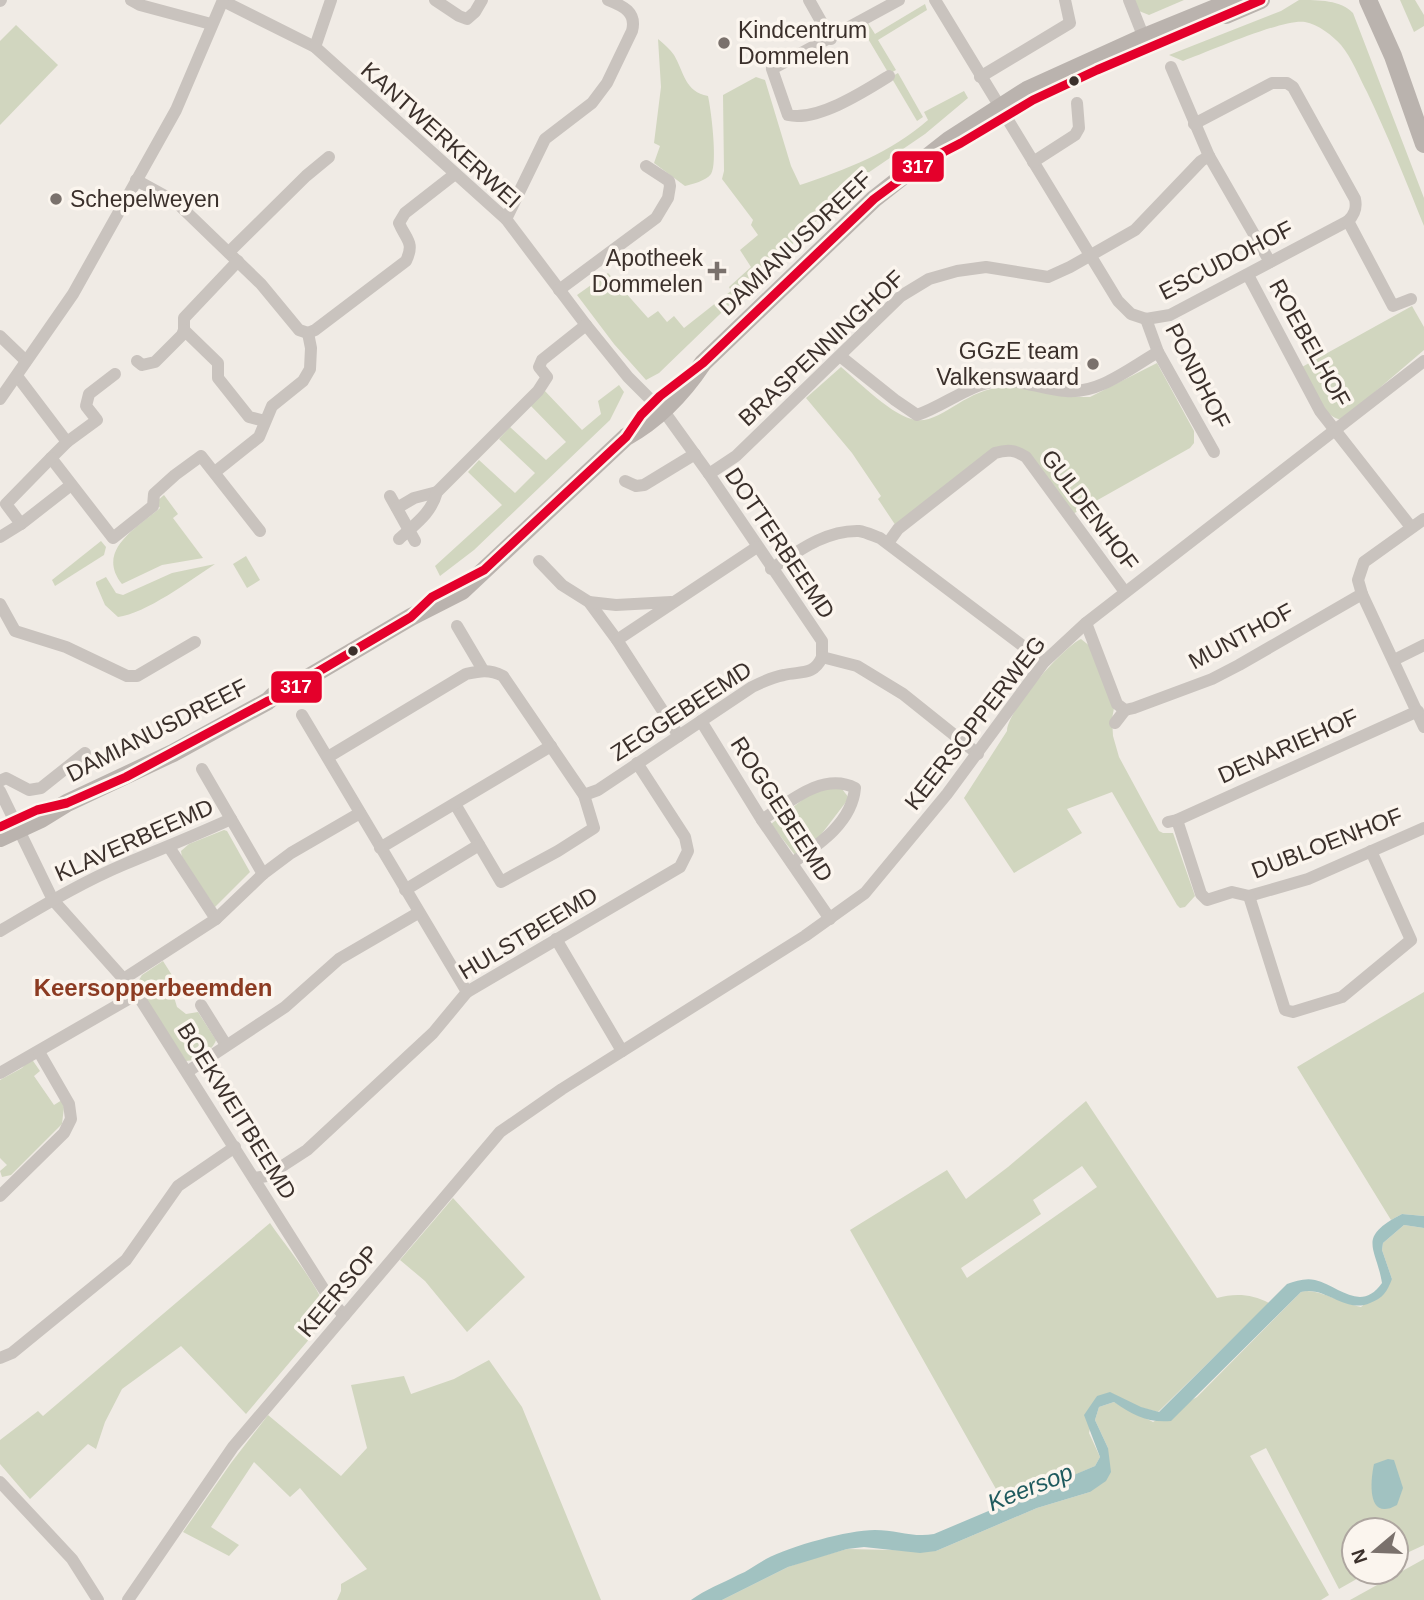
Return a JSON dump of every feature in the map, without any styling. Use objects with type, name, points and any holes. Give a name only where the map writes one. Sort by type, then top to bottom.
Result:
[{"type":"street","points":[[131,0],[140,5],[211,24]]},
{"type":"street","points":[[315,47],[331,0]]},
{"type":"street","points":[[435,0],[467,19],[482,0]]},
{"type":"street","points":[[506,219],[545,139],[593,103],[607,83],[635,23],[633,16],[625,8],[608,0]]},
{"type":"street","points":[[809,0],[831,39]]},
{"type":"street","points":[[889,76],[846,102],[797,117],[788,115],[772,69],[899,0]]},
{"type":"street","name":"ESCUDOHOF","points":[[934,0],[1090,257],[1118,301],[1131,314],[1146,319],[1170,315],[1348,221]]},
{"type":"street","points":[[980,77],[1070,23],[1065,0]]},
{"type":"street","points":[[1129,0],[1146,42]]},
{"type":"street","name":"DAMIANUSDREEF","points":[[1146,42],[1235,0]]},
{"type":"street","name":"DAMIANUSDREEF","points":[[0,838],[11,825],[37,810],[67,803],[150,765],[268,701],[290,694],[304,680],[411,617],[462,591],[626,437],[639,415],[658,407],[683,376],[703,363],[874,199],[949,140],[1002,112],[1027,90],[1261,0]]},
{"type":"street","points":[[0,399],[74,294],[176,110],[223,1]]},
{"type":"street","name":"KANTWERKERWEI","points":[[223,1],[315,47],[506,219],[628,377],[658,407]]},
{"type":"street","points":[[1368,3],[1393,55],[1424,144]]},
{"type":"street","points":[[1171,67],[1209,156],[1270,262]]},
{"type":"street","points":[[1194,124],[1272,83],[1287,83],[1293,87],[1354,199],[1354,216],[1348,221],[1393,306],[1411,299]]},
{"type":"street","points":[[1033,163],[1075,135],[1079,128],[1077,103]]},
{"type":"street","name":"BRASPENNINGHOF","points":[[709,474],[736,456],[901,296],[929,279],[986,267],[1048,277],[1090,257],[1135,230],[1209,156]]},
{"type":"street","points":[[137,360],[142,365],[155,362],[182,335],[184,318],[233,256],[329,157]]},
{"type":"street","points":[[559,290],[656,218],[668,198],[670,186],[669,181],[646,166]]},
{"type":"street","points":[[136,180],[176,202],[261,284],[299,330],[308,333],[406,261],[411,242],[399,223],[405,213],[455,174]]},
{"type":"street","name":"ROEBELHOF","points":[[1248,275],[1320,411],[1411,527]]},
{"type":"street","name":"PONDHOF","points":[[1146,319],[1158,352],[1214,452]]},
{"type":"street","points":[[397,508],[414,498],[437,492],[538,391],[547,377],[540,366],[542,360],[586,325]]},
{"type":"street","points":[[184,330],[218,363],[218,378],[249,417],[265,421]]},
{"type":"street","points":[[215,472],[259,437],[272,406],[303,381],[310,369],[311,348],[308,333]]},
{"type":"street","points":[[0,336],[26,360]]},
{"type":"street","points":[[840,356],[917,415],[933,410],[972,389],[997,381],[1066,392],[1090,390],[1158,352]]},
{"type":"street","name":"KEERSOPPERWEG","points":[[622,1051],[830,919],[865,893],[978,754],[1044,662],[1125,592],[1424,361]]},
{"type":"street","points":[[21,524],[6,504],[67,442],[97,419],[86,406],[89,394],[115,374]]},
{"type":"street","points":[[17,376],[67,442]]},
{"type":"street","name":"DOTTERBEEMD","points":[[658,407],[695,454],[822,641],[822,657]]},
{"type":"street","name":"GULDENHOF","points":[[888,543],[898,529],[995,453],[1004,450],[1017,451],[1026,457],[1125,592]]},
{"type":"street","name":"DOTTERBEEMD","points":[[625,481],[636,486],[644,485],[695,454]]},
{"type":"street","points":[[51,458],[113,538],[153,506],[154,494],[201,456],[260,531]]},
{"type":"street","points":[[0,537],[71,485]]},
{"type":"street","points":[[390,496],[408,537],[434,504],[437,492]]},
{"type":"street","points":[[1424,519],[1364,562],[1358,580],[1424,727]]},
{"type":"street","points":[[771,569],[813,541],[860,531],[888,543],[1044,662]]},
{"type":"street","points":[[617,640],[757,547]]},
{"type":"street","points":[[539,561],[562,585],[589,602],[679,736]]},
{"type":"street","name":"MUNTHOF","points":[[1125,710],[1230,670],[1362,594]]},
{"type":"street","points":[[589,602],[640,606],[675,602]]},
{"type":"street","points":[[0,604],[3,619],[15,631],[66,647],[127,676],[137,677],[195,642]]},
{"type":"street","points":[[1086,623],[1117,704],[1125,710],[1115,723]]},
{"type":"street","points":[[457,626],[483,670]]},
{"type":"street","points":[[1394,660],[1424,645]]},
{"type":"street","points":[[822,657],[857,666],[903,694],[978,754]]},
{"type":"street","name":"ZEGGEBEEMD","points":[[584,795],[598,790],[751,687],[777,676],[806,673],[818,666],[822,657]]},
{"type":"street","points":[[328,757],[466,674],[483,670],[494,671],[503,676],[584,795],[594,828],[501,882],[455,804]]},
{"type":"street","name":"DENARIEHOF","points":[[1172,821],[1418,710]]},
{"type":"street","points":[[302,715],[467,992]]},
{"type":"street","name":"ROGGEBEEMD","points":[[701,721],[762,820],[830,919]]},
{"type":"street","points":[[380,848],[551,746]]},
{"type":"street","points":[[0,781],[6,778],[29,790],[41,788],[85,753]]},
{"type":"street","name":"HULSTBEEMD","points":[[254,1178],[267,1176],[307,1150],[433,1033],[467,992],[680,867],[688,851],[685,837],[637,763]]},
{"type":"street","points":[[202,769],[263,874]]},
{"type":"street","points":[[762,820],[815,786],[847,784],[855,788],[853,804],[825,841],[792,863]]},
{"type":"street","name":"BOEKWEITBEEMD","points":[[0,791],[11,825],[53,900],[137,994],[328,1296],[344,1316]]},
{"type":"street","points":[[125,978],[216,919],[263,874],[291,853],[360,813]]},
{"type":"street","name":"KLAVERBEEMD","points":[[0,931],[124,864],[231,819]]},
{"type":"street","name":"DUBLOENHOF","points":[[1172,821],[1201,894],[1207,900],[1232,892],[1249,896],[1308,879],[1424,828]]},
{"type":"street","points":[[405,890],[479,845]]},
{"type":"street","points":[[169,847],[216,919]]},
{"type":"street","points":[[1249,896],[1285,1010],[1293,1012],[1342,997],[1411,940],[1371,850]]},
{"type":"street","points":[[187,1072],[285,1007],[339,959],[418,913]]},
{"type":"street","points":[[556,939],[622,1051]]},
{"type":"street","points":[[0,1073],[137,994]]},
{"type":"street","points":[[201,1005],[226,1045]]},
{"type":"street","name":"KEERSOP","points":[[128,1600],[233,1447],[500,1132],[622,1051]]},
{"type":"street","points":[[2,1190],[64,1133],[71,1119],[69,1104],[39,1052]]},
{"type":"street","points":[[0,1358],[12,1353],[126,1260],[178,1186],[235,1147]]},
{"type":"street","points":[[0,1482],[72,1559],[99,1600]]},
{"type":"green space","points":[[1133,0],[1184,0],[1149,15],[1139,11]]},
{"type":"green space","points":[[1299,0],[1336,3],[1353,13],[1424,198],[1424,226],[1390,142],[1349,56],[1325,31],[1310,23],[1295,22],[1264,30],[1183,61],[1169,55],[1281,11]]},
{"type":"green space","points":[[1400,0],[1415,0],[1424,15],[1424,26],[1414,32]]},
{"type":"green space","points":[[925,4],[927,10],[878,40],[896,70],[889,74],[861,27],[868,23],[875,34]]},
{"type":"green space","points":[[16,25],[58,65],[0,125],[0,41]]},
{"type":"green space","points":[[658,39],[674,55],[690,86],[700,94],[708,96],[713,136],[713,168],[706,179],[685,186],[654,163],[660,146],[654,143],[661,87]]},
{"type":"green space","points":[[898,73],[923,117],[917,121],[891,77]]},
{"type":"green space","points":[[756,77],[765,80],[791,166],[800,185],[884,151],[928,120],[924,112],[964,91],[968,98],[925,134],[862,177],[659,373],[646,380],[614,344],[577,295],[608,273],[648,318],[658,311],[667,322],[674,316],[684,328],[731,291],[729,287],[751,267],[740,250],[758,235],[751,225],[753,220],[722,179],[723,95]]},
{"type":"green space","points":[[1412,306],[1424,327],[1424,350],[1342,420],[1328,413],[1322,407],[1302,367]]},
{"type":"green space","points":[[1157,363],[1194,431],[1194,443],[1190,448],[1071,515],[1012,445],[896,526],[878,499],[881,496],[852,453],[806,398],[841,367],[897,413],[916,420],[926,420],[984,391],[997,388],[1013,386],[1072,397],[1090,397]]},
{"type":"green space","points":[[619,385],[624,392],[610,420],[474,550],[440,576],[435,566],[502,505],[468,472],[479,460],[515,493],[535,473],[499,439],[510,427],[546,460],[566,442],[530,405],[544,390],[582,430],[601,414],[598,401]]},
{"type":"green space","points":[[164,495],[178,514],[173,518],[203,558],[162,565],[122,584],[115,572],[113,561],[116,550],[131,532],[160,508],[156,502]]},
{"type":"green space","points":[[101,541],[106,547],[104,555],[55,586],[52,580]]},
{"type":"green space","points":[[246,556],[260,580],[247,588],[233,564]]},
{"type":"green space","points":[[215,564],[154,603],[129,615],[118,617],[105,605],[96,584],[106,577],[116,593],[123,595],[172,573]]},
{"type":"green space","points":[[1081,639],[1091,647],[1114,708],[1113,736],[1119,757],[1159,831],[1173,833],[1195,896],[1185,907],[1180,908],[1177,905],[1112,792],[1067,809],[1082,833],[1014,873],[964,798],[1007,731],[1009,722],[1025,695],[1061,654]]},
{"type":"green space","points":[[837,787],[849,798],[820,836],[795,855],[771,824],[814,791]]},
{"type":"green space","points":[[224,830],[250,872],[215,907],[182,858],[181,851],[189,844]]},
{"type":"green space","points":[[163,961],[180,988],[174,997],[177,1007],[186,1014],[198,1012],[216,1040],[208,1051],[190,1061],[186,1061],[136,985],[142,975]]},
{"type":"green space","points":[[1424,992],[1424,1216],[1402,1214],[1391,1220],[1297,1067]]},
{"type":"green space","points":[[31,1058],[40,1071],[34,1076],[54,1105],[62,1100],[62,1124],[11,1175],[2,1177],[0,1171],[7,1165],[0,1158],[0,1080],[22,1068]]},
{"type":"green space","points":[[1086,1101],[1217,1298],[1243,1295],[1269,1303],[1158,1412],[1097,1396],[1089,1433],[1100,1457],[1095,1466],[1005,1505],[850,1230],[947,1170],[966,1199]],"holes":[[[1082,1166],[1097,1187],[967,1278],[961,1268],[1041,1214],[1033,1200]]]},
{"type":"green space","points":[[453,1198],[525,1277],[467,1332],[425,1281],[400,1260]]},
{"type":"green space","points":[[270,1223],[312,1282],[328,1317],[246,1414],[181,1346],[122,1389],[105,1422],[96,1449],[88,1444],[30,1499],[0,1464],[0,1440],[38,1411],[43,1416]]},
{"type":"green space","points":[[1404,1225],[1424,1228],[1424,1545],[1410,1552],[1410,1516],[1340,1516],[1340,1586],[1344,1586],[1339,1589],[1266,1448],[1250,1456],[1329,1595],[1321,1600],[722,1600],[808,1560],[847,1549],[936,1551],[1037,1508],[1090,1492],[1108,1448],[1095,1420],[1099,1407],[1114,1402],[1153,1422],[1197,1397],[1301,1292],[1314,1292],[1361,1307],[1392,1279],[1382,1250],[1383,1243]]},
{"type":"green space","points":[[489,1360],[522,1407],[601,1600],[337,1600],[341,1584],[367,1569],[300,1488],[290,1497],[254,1462],[211,1527],[239,1545],[229,1556],[183,1532],[268,1415],[341,1476],[367,1448],[351,1385],[404,1376],[411,1394],[454,1379]]},
{"type":"green space","points":[[1424,1559],[1424,1600],[1350,1600],[1375,1586],[1410,1586],[1410,1567]]},
{"type":"water","points":[[1402,1214],[1424,1216],[1424,1228],[1404,1225],[1383,1243],[1382,1250],[1392,1279],[1378,1299],[1352,1305],[1318,1292],[1301,1292],[1171,1421],[1155,1421],[1141,1417],[1114,1402],[1099,1407],[1095,1420],[1108,1448],[1111,1472],[1106,1481],[1090,1492],[1037,1508],[936,1551],[920,1553],[864,1547],[847,1549],[788,1567],[722,1600],[691,1600],[766,1559],[804,1544],[864,1531],[934,1534],[1095,1466],[1100,1457],[1084,1415],[1097,1396],[1110,1392],[1141,1407],[1159,1412],[1287,1284],[1311,1279],[1358,1297],[1374,1292],[1382,1283],[1372,1244],[1374,1237],[1388,1222]]},
{"type":"water","points":[[1388,1459],[1394,1460],[1403,1488],[1397,1505],[1387,1509],[1375,1504],[1372,1489],[1374,1464]]},
{"type":"transit line","name":"317","points":[[0,827],[37,810],[67,803],[126,777],[268,701],[288,694],[304,680],[411,617],[432,597],[484,570],[626,437],[641,415],[660,396],[703,363],[874,199],[924,162],[1033,100],[1261,0]]},
{"type":"place","name":"Kindcentrum Dommelen","points":[[724,43]]},
{"type":"place","name":"Schepelweyen","points":[[56,199]]},
{"type":"place","name":"Apotheek Dommelen","points":[[717,271]]},
{"type":"place","name":"GGzE team Valkenswaard","points":[[1093,364]]},
{"type":"district","name":"Keersopperbeemden","points":[[153,987]]},
{"type":"water label","name":"Keersop","points":[[1030,1487]]}]
